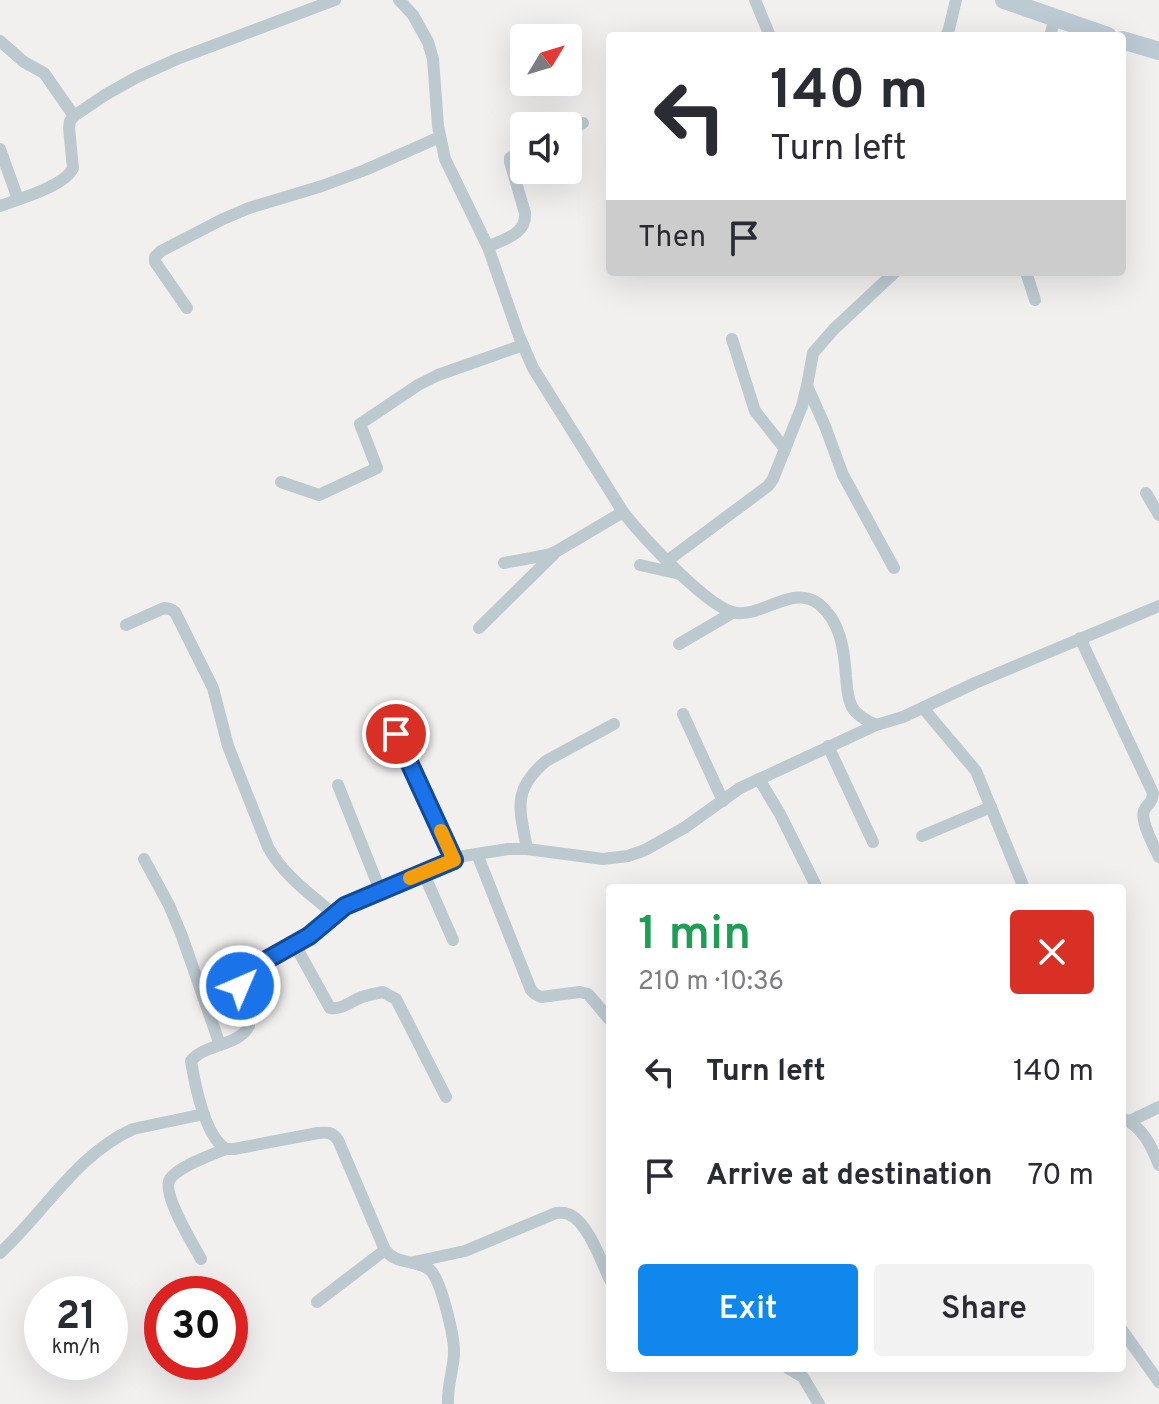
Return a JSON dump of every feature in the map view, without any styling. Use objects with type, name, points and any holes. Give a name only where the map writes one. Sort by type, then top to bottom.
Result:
[{"type":"street","points":[[0,206],[59,182],[70,173],[73,168],[70,121],[105,95],[177,59],[335,0]]},
{"type":"street","points":[[399,0],[413,15],[428,42],[445,159],[488,247],[533,368],[623,512],[681,575],[732,613],[741,614],[802,597],[821,606],[830,616],[843,644],[847,689],[852,707],[876,725]]},
{"type":"street","points":[[755,0],[768,32]]},
{"type":"street","points":[[948,32],[956,0]]},
{"type":"street","points":[[1004,0],[1053,27],[1084,32]]},
{"type":"street","points":[[0,41],[24,62],[44,73],[74,116]]},
{"type":"street","points":[[1126,41],[1159,51]]},
{"type":"street","points":[[187,308],[155,262],[161,251],[249,208],[322,186],[440,137]]},
{"type":"street","points":[[0,149],[18,199]]},
{"type":"street","points":[[488,247],[516,234],[526,222],[516,184]]},
{"type":"street","points":[[667,561],[768,486],[807,386],[813,353],[891,276]]},
{"type":"street","points":[[1027,276],[1035,300]]},
{"type":"street","points":[[732,339],[755,411],[785,449]]},
{"type":"street","points":[[281,482],[319,495],[377,468],[360,424],[438,375],[523,345]]},
{"type":"street","points":[[807,386],[843,475],[894,568]]},
{"type":"street","points":[[1146,493],[1159,515]]},
{"type":"street","points":[[504,563],[557,551],[623,512]]},
{"type":"street","points":[[479,628],[557,551]]},
{"type":"street","points":[[640,565],[681,575]]},
{"type":"street","points":[[226,1149],[214,1138],[204,1114],[191,1061],[198,1054],[246,1032],[249,1026],[240,986],[242,976],[320,929],[345,906],[423,872],[477,854],[527,849],[603,859],[645,850],[684,828],[740,788],[828,746],[903,717],[1159,606]]},
{"type":"street","points":[[126,625],[164,608],[175,612],[213,688],[228,746],[268,847],[284,871],[335,915]]},
{"type":"street","points":[[679,644],[732,613]]},
{"type":"street","points":[[1080,638],[1153,793],[1143,817],[1159,857]]},
{"type":"street","points":[[923,708],[976,771],[1022,884]]},
{"type":"street","points":[[683,714],[723,801]]},
{"type":"street","points":[[527,849],[520,807],[524,787],[546,761],[614,724]]},
{"type":"street","points":[[396,734],[454,860]]},
{"type":"street","points":[[828,746],[873,842]]},
{"type":"street","points":[[759,779],[815,884]]},
{"type":"street","points":[[338,785],[380,890]]},
{"type":"street","points":[[922,836],[991,807]]},
{"type":"street","points":[[477,854],[531,990],[541,997],[580,992],[588,994],[606,1015]]},
{"type":"street","points":[[144,859],[182,936],[220,1045]]},
{"type":"street","points":[[423,872],[453,940]]},
{"type":"street","points":[[295,945],[330,1008],[334,1010],[363,996],[383,992],[396,999],[446,1097]]},
{"type":"street","points":[[1159,1107],[1126,1120],[1143,1134],[1159,1165]]},
{"type":"street","points":[[0,1253],[82,1165],[123,1133],[204,1114]]},
{"type":"street","points":[[201,1259],[168,1192],[171,1178],[185,1167],[226,1149],[318,1133],[333,1134],[385,1250],[395,1259],[430,1269],[435,1276],[453,1336],[454,1356],[448,1404]]},
{"type":"street","points":[[411,1262],[465,1251],[556,1213],[566,1212],[583,1225],[606,1272]]},
{"type":"street","points":[[0,1232],[10,1244]]},
{"type":"street","points":[[317,1302],[385,1250]]},
{"type":"street","points":[[1126,1336],[1159,1382]]},
{"type":"street","points":[[795,1372],[803,1377],[819,1404]]},
{"type":"slow traffic","points":[[410,878],[454,860],[441,831]]},
{"type":"route","points":[[240,986],[240,980],[247,971],[320,929],[345,906],[454,860],[396,734]]}]
